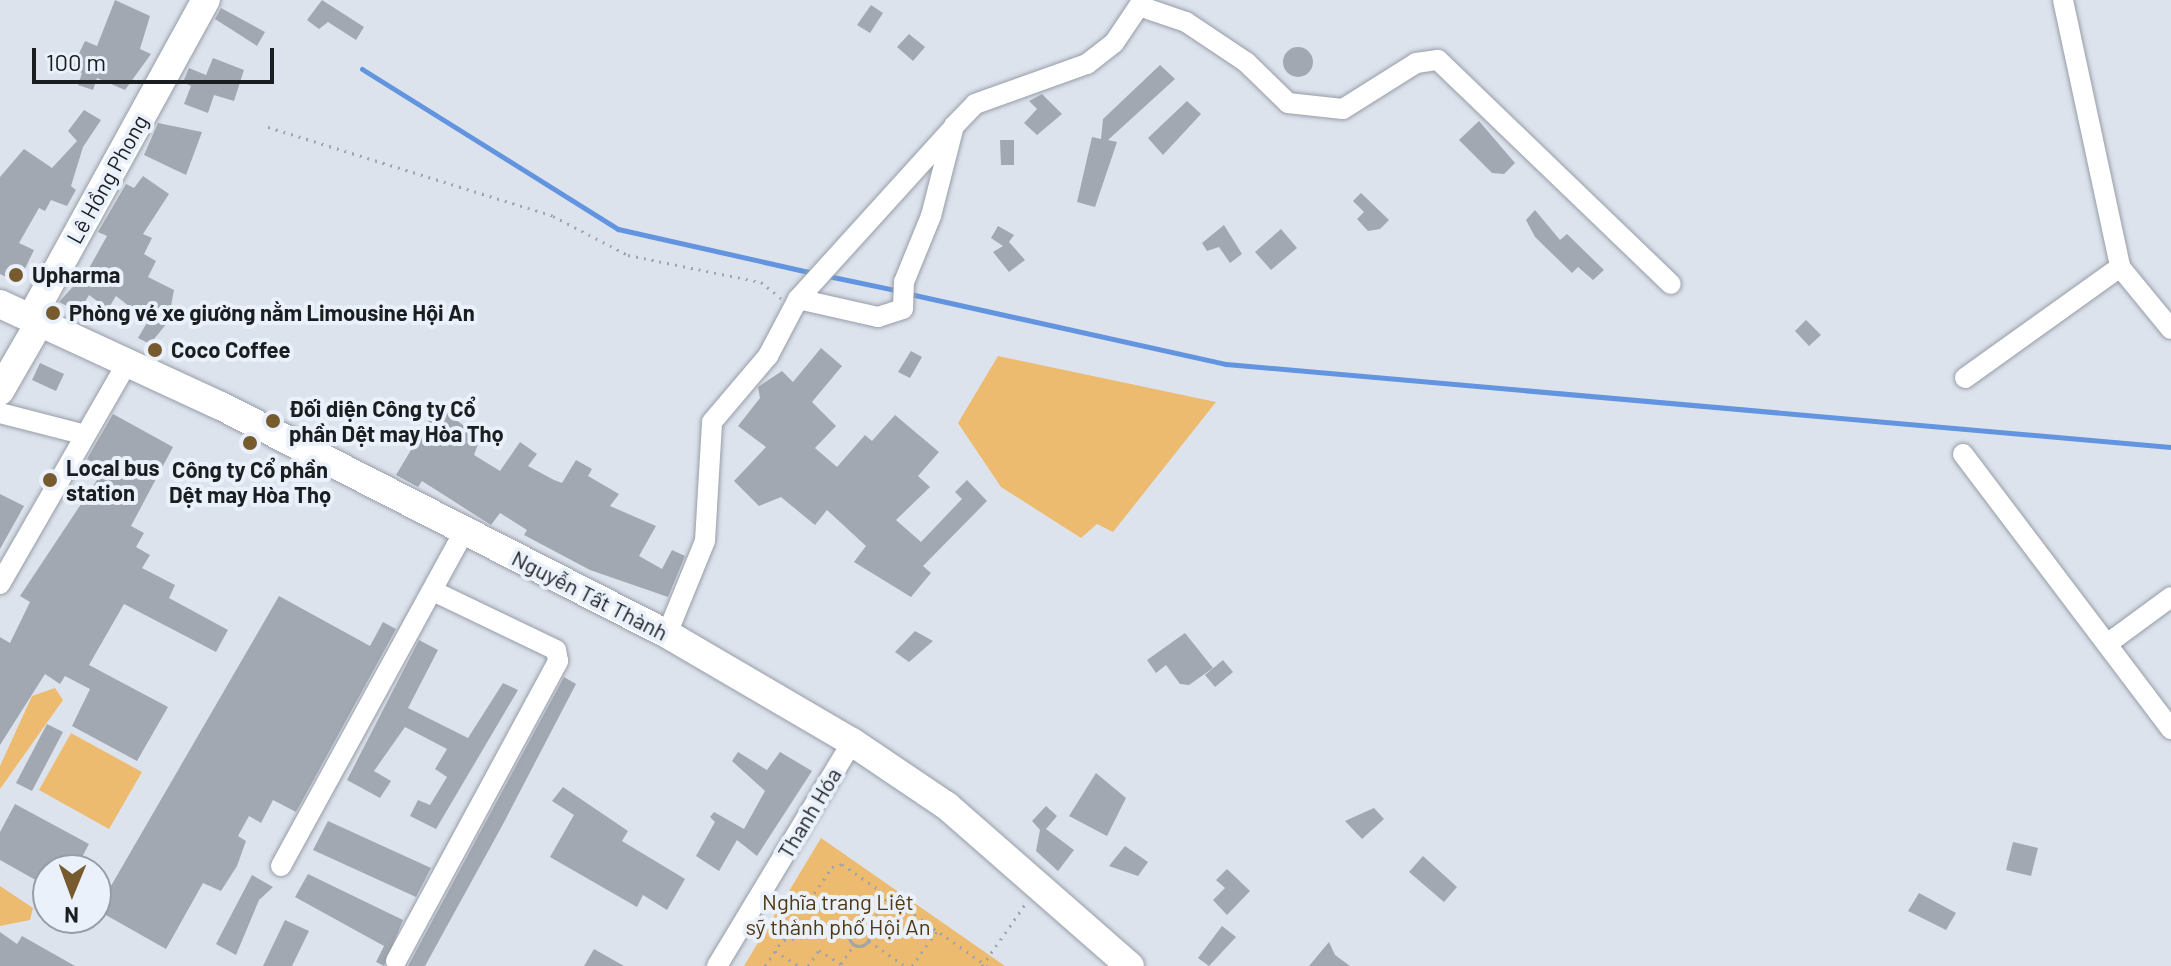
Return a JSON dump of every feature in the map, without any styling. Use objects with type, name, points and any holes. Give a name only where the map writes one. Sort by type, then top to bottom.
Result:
[{"type":"main road","name":"Lê Hồng Phong","points":[[0,352],[206,0]]},
{"type":"main road","name":"Lê Hồng Phong","points":[[0,391],[24,313]]},
{"type":"main road","name":"Nguyễn Tất Thành","points":[[24,313],[128,361],[667,634],[852,742],[947,806],[1039,883],[1130,966]]},
{"type":"street","points":[[2063,0],[2120,267],[2171,329]]},
{"type":"street","points":[[667,634],[705,541],[712,422],[768,356],[795,303],[815,273],[975,104],[1087,64],[1114,43],[1141,3],[1186,22],[1246,62],[1270,94],[1288,103],[1343,109],[1416,63],[1438,60],[1671,284]]},
{"type":"street","points":[[795,303],[878,317],[903,309],[904,282],[931,216],[954,126]]},
{"type":"street","points":[[1965,378],[2120,267]]},
{"type":"street","points":[[0,584],[82,434],[128,361]]},
{"type":"street","points":[[0,413],[82,434]]},
{"type":"street","points":[[1963,454],[2171,729]]},
{"type":"street","points":[[281,866],[435,592],[464,532]]},
{"type":"street","points":[[396,961],[558,661],[556,650],[435,592]]},
{"type":"street","points":[[2107,644],[2171,597]]},
{"type":"street","name":"Thanh Hóa","points":[[717,966],[852,742]]},
{"type":"path","points":[[268,127],[553,216],[628,255],[761,282],[795,303]]},
{"type":"path","points":[[768,964],[832,867],[842,864],[984,965],[1039,883]]},
{"type":"path","points":[[868,941],[867,928],[888,897]]},
{"type":"path","points":[[784,940],[867,928]]},
{"type":"path","points":[[808,966],[819,950],[842,965],[854,945],[851,930]]},
{"type":"path","points":[[912,966],[937,931]]},
{"type":"path","points":[[854,945],[868,941],[905,966]]},
{"type":"path","points":[[775,951],[799,966]]},
{"type":"green space","points":[[998,356],[1216,402],[1113,532],[1097,524],[1081,538],[1001,487],[958,423]]},
{"type":"green space","points":[[55,688],[63,700],[0,789],[0,766],[32,696]]},
{"type":"green space","points":[[71,733],[142,772],[109,829],[39,790]]},
{"type":"green space","name":"Nghĩa trang Liệt sỹ thành phố Hội An","points":[[821,838],[1005,966],[744,966]]},
{"type":"green space","points":[[0,886],[32,907],[32,912],[30,920],[0,926]]},
{"type":"building","points":[[115,0],[150,16],[140,49],[151,54],[125,90],[97,78],[93,90],[78,85],[82,73],[72,68],[85,41],[97,46]]},
{"type":"building","points":[[322,0],[364,27],[356,40],[328,22],[319,29],[307,20]]},
{"type":"building","points":[[871,5],[883,13],[870,33],[857,25]]},
{"type":"building","points":[[221,8],[265,32],[257,46],[215,19]]},
{"type":"building","points":[[909,34],[925,47],[913,61],[897,47]]},
{"type":"building","points":[[1298,47],[1304,48],[1312,56],[1312,68],[1304,76],[1298,77],[1292,76],[1284,68],[1283,62],[1284,56],[1292,48]]},
{"type":"building","points":[[213,58],[244,70],[234,101],[214,95],[208,113],[184,104],[191,86],[183,82],[189,68],[206,75]]},
{"type":"building","points":[[1160,65],[1175,79],[1108,140],[1117,142],[1095,207],[1077,202],[1092,137],[1101,139],[1103,119]]},
{"type":"building","points":[[1042,94],[1062,114],[1037,135],[1024,123],[1037,109],[1029,101]]},
{"type":"building","points":[[1187,101],[1201,114],[1163,155],[1148,138]]},
{"type":"building","points":[[84,110],[101,120],[83,147],[71,186],[76,190],[67,206],[51,200],[45,211],[39,208],[19,243],[34,250],[18,283],[0,274],[0,177],[24,149],[52,168],[77,141],[68,131]]},
{"type":"building","points":[[1479,121],[1515,163],[1504,174],[1492,173],[1459,140]]},
{"type":"building","points":[[158,123],[202,132],[186,175],[144,155]]},
{"type":"building","points":[[1000,140],[1014,140],[1014,165],[1001,165]]},
{"type":"building","points":[[143,176],[169,194],[143,234],[152,238],[144,254],[156,261],[148,277],[174,290],[168,322],[150,344],[138,338],[148,321],[116,296],[108,309],[89,295],[79,312],[59,302],[88,270],[107,236],[98,232],[126,184],[134,188]]},
{"type":"building","points":[[1361,193],[1389,220],[1380,229],[1368,231],[1357,219],[1364,212],[1353,201]]},
{"type":"building","points":[[1535,210],[1560,240],[1567,234],[1604,270],[1593,280],[1578,267],[1572,273],[1535,237],[1526,220]]},
{"type":"building","points":[[1224,225],[1242,254],[1230,263],[1219,247],[1207,251],[1202,243]]},
{"type":"building","points":[[998,226],[1014,235],[1009,242],[1025,260],[1009,272],[993,252],[1003,246],[991,238]]},
{"type":"building","points":[[1281,229],[1297,248],[1271,270],[1255,252]]},
{"type":"building","points":[[1806,320],[1821,335],[1809,346],[1795,331]]},
{"type":"building","points":[[821,348],[842,366],[812,402],[836,426],[815,448],[837,467],[865,435],[872,441],[895,415],[939,452],[918,476],[930,487],[896,520],[921,542],[962,499],[955,492],[967,480],[987,501],[923,566],[931,573],[911,597],[854,562],[866,546],[827,510],[815,525],[781,497],[759,506],[734,481],[766,447],[738,426],[760,398],[758,387],[782,371],[793,382]]},
{"type":"building","points":[[911,351],[922,357],[910,378],[898,372]]},
{"type":"building","points":[[40,363],[64,374],[56,391],[32,380]]},
{"type":"building","points":[[438,405],[480,439],[474,455],[500,471],[520,442],[537,454],[528,466],[562,483],[576,460],[592,469],[588,476],[619,494],[610,506],[656,526],[639,556],[662,569],[672,550],[685,556],[668,597],[590,570],[524,535],[527,530],[500,513],[491,525],[422,481],[418,487],[396,475]]},
{"type":"building","points":[[113,414],[173,447],[131,526],[144,533],[136,547],[150,555],[142,568],[175,585],[169,598],[228,630],[216,652],[124,604],[89,665],[168,707],[137,761],[72,726],[90,689],[65,676],[60,684],[45,674],[0,745],[0,637],[10,643],[30,602],[20,596],[97,480],[89,476],[95,464],[87,459]]},
{"type":"building","points":[[0,494],[24,506],[0,549]]},
{"type":"building","points":[[279,596],[370,646],[383,622],[396,629],[296,812],[273,800],[261,823],[249,816],[238,836],[246,841],[237,866],[221,891],[203,883],[166,949],[112,918],[112,884]]},
{"type":"building","points":[[915,631],[933,641],[909,662],[895,652]]},
{"type":"building","points":[[1185,633],[1213,668],[1189,685],[1180,684],[1166,665],[1156,673],[1147,660]]},
{"type":"building","points":[[419,640],[438,650],[408,708],[468,738],[503,683],[518,690],[436,829],[410,816],[418,800],[430,805],[447,777],[435,769],[447,749],[405,727],[374,771],[391,781],[380,798],[347,780]]},
{"type":"building","points":[[1223,660],[1233,672],[1215,687],[1205,675]]},
{"type":"building","points":[[564,677],[576,684],[502,826],[425,966],[408,966]]},
{"type":"building","points":[[47,724],[63,732],[32,791],[16,783]]},
{"type":"building","points":[[738,752],[767,770],[780,752],[812,771],[757,856],[737,840],[719,871],[696,856],[715,822],[710,817],[714,812],[744,829],[765,791],[732,761]]},
{"type":"building","points":[[1096,773],[1126,798],[1107,836],[1069,816]]},
{"type":"building","points":[[563,787],[628,831],[622,841],[685,879],[667,910],[643,895],[637,907],[550,857],[574,815],[552,801]]},
{"type":"building","points":[[15,804],[89,844],[84,854],[32,854],[32,878],[0,860],[0,832]]},
{"type":"building","points":[[1046,806],[1057,816],[1046,829],[1074,850],[1058,871],[1036,851],[1040,830],[1032,821]]},
{"type":"building","points":[[1374,808],[1384,819],[1362,839],[1345,821]]},
{"type":"building","points":[[328,821],[431,868],[416,897],[313,850]]},
{"type":"building","points":[[2013,842],[2038,848],[2031,876],[2006,870]]},
{"type":"building","points":[[1125,846],[1148,862],[1138,876],[1109,866]]},
{"type":"building","points":[[1423,856],[1457,887],[1444,902],[1409,872]]},
{"type":"building","points":[[1227,869],[1250,891],[1227,915],[1213,900],[1225,888],[1216,880]]},
{"type":"building","points":[[308,874],[403,920],[384,966],[376,962],[384,946],[295,897]]},
{"type":"building","points":[[252,875],[273,887],[259,900],[236,955],[216,944]]},
{"type":"building","points":[[1919,893],[1956,913],[1946,930],[1908,911]]},
{"type":"building","points":[[285,920],[309,931],[292,966],[263,966]]},
{"type":"building","points":[[1222,926],[1236,937],[1209,966],[1198,958]]},
{"type":"building","points":[[0,932],[17,944],[22,936],[75,966],[0,966]]},
{"type":"building","points":[[1329,942],[1335,955],[1350,966],[1309,966]]},
{"type":"building","points":[[594,949],[624,966],[584,966]]},
{"type":"waterway","points":[[362,69],[618,229],[814,273]]},
{"type":"waterway","points":[[828,276],[900,291]]},
{"type":"waterway","points":[[910,294],[1226,364],[2171,447]]},
{"type":"place","name":"Upharma","points":[[16,275]]},
{"type":"place","name":"Phòng vé xe giường nằm Limousine Hội An","points":[[53,313]]},
{"type":"place","name":"Coco Coffee","points":[[155,350]]},
{"type":"place","name":"Đối diện Công ty Cổ phần Dệt may Hòa Thọ","points":[[273,421]]},
{"type":"place","name":"Công ty Cổ phần Dệt may Hòa Thọ","points":[[250,443]]},
{"type":"place","name":"Local bus station","points":[[50,480]]}]
